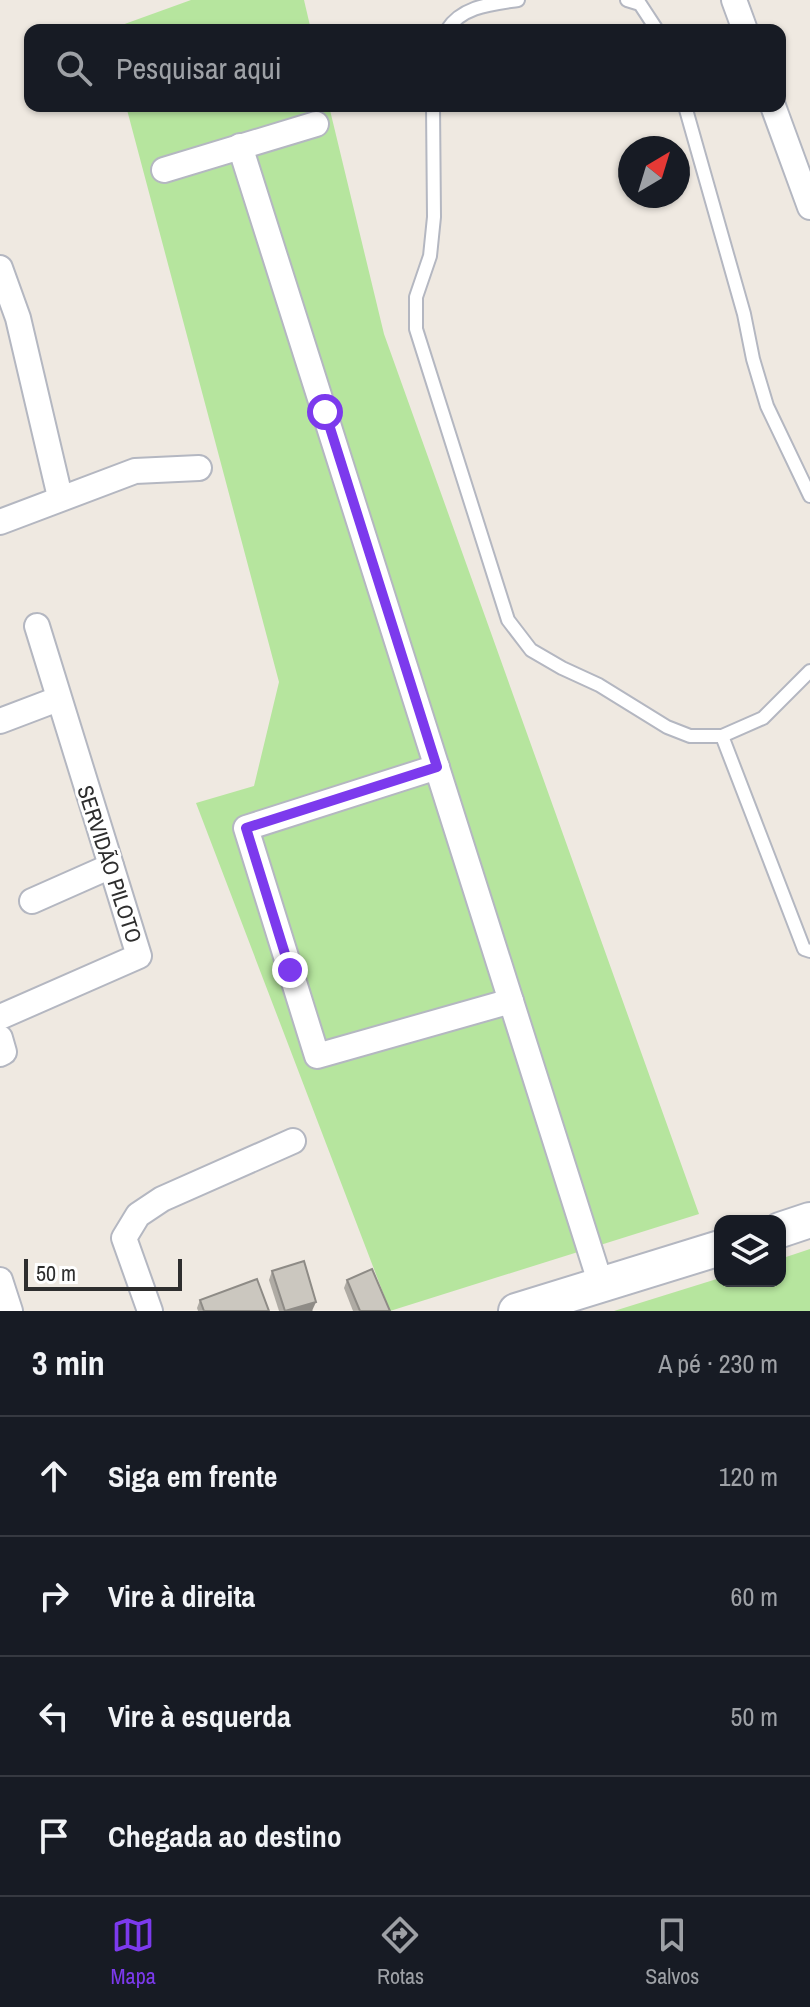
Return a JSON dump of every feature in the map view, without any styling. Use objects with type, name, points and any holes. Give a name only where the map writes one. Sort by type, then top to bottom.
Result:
[{"type":"main road","points":[[786,1228],[810,1220]]},
{"type":"main road","points":[[516,1311],[714,1250]]},
{"type":"street","points":[[734,0],[743,24]]},
{"type":"street","points":[[775,112],[810,207]]},
{"type":"street","points":[[164,170],[316,124]]},
{"type":"street","points":[[240,146],[601,1285]]},
{"type":"street","points":[[0,268],[18,318],[60,497]]},
{"type":"street","points":[[0,522],[135,471],[199,468]]},
{"type":"street","name":"SERVIDÃO PILOTO","points":[[0,1017],[139,956],[37,626]]},
{"type":"street","points":[[0,721],[58,699]]},
{"type":"street","points":[[437,767],[246,828],[317,1056],[511,1001]]},
{"type":"street","points":[[32,901],[111,866]]},
{"type":"street","points":[[0,1038],[4,1052],[0,1054]]},
{"type":"street","points":[[150,1311],[124,1238],[138,1215],[162,1199],[293,1141]]},
{"type":"street","points":[[0,1280],[10,1311]]},
{"type":"lane","points":[[450,24],[475,7],[518,0]]},
{"type":"lane","points":[[627,0],[640,4],[653,24]]},
{"type":"lane","points":[[433,112],[434,217],[430,256],[416,297],[416,329],[508,620],[531,650],[599,685],[667,727],[690,736],[722,736],[763,718],[810,671]]},
{"type":"lane","points":[[687,112],[767,406],[810,496]]},
{"type":"lane","points":[[722,736],[804,949],[810,951]]},
{"type":"green space","points":[[191,0],[304,0],[310,24],[125,24]]},
{"type":"green space","points":[[128,112],[330,112],[384,334],[699,1214],[390,1311],[196,803],[254,786],[279,682]]},
{"type":"green space","points":[[810,1249],[810,1311],[614,1311],[714,1280],[714,1287],[786,1287],[786,1257]]},
{"type":"building","points":[[304,1261],[316,1302],[285,1311],[272,1271]]},
{"type":"building","points":[[372,1269],[390,1311],[360,1311],[347,1280]]},
{"type":"building","points":[[257,1279],[269,1311],[204,1311],[200,1300]]},
{"type":"route","points":[[290,970],[246,828],[437,767],[325,412]]}]
